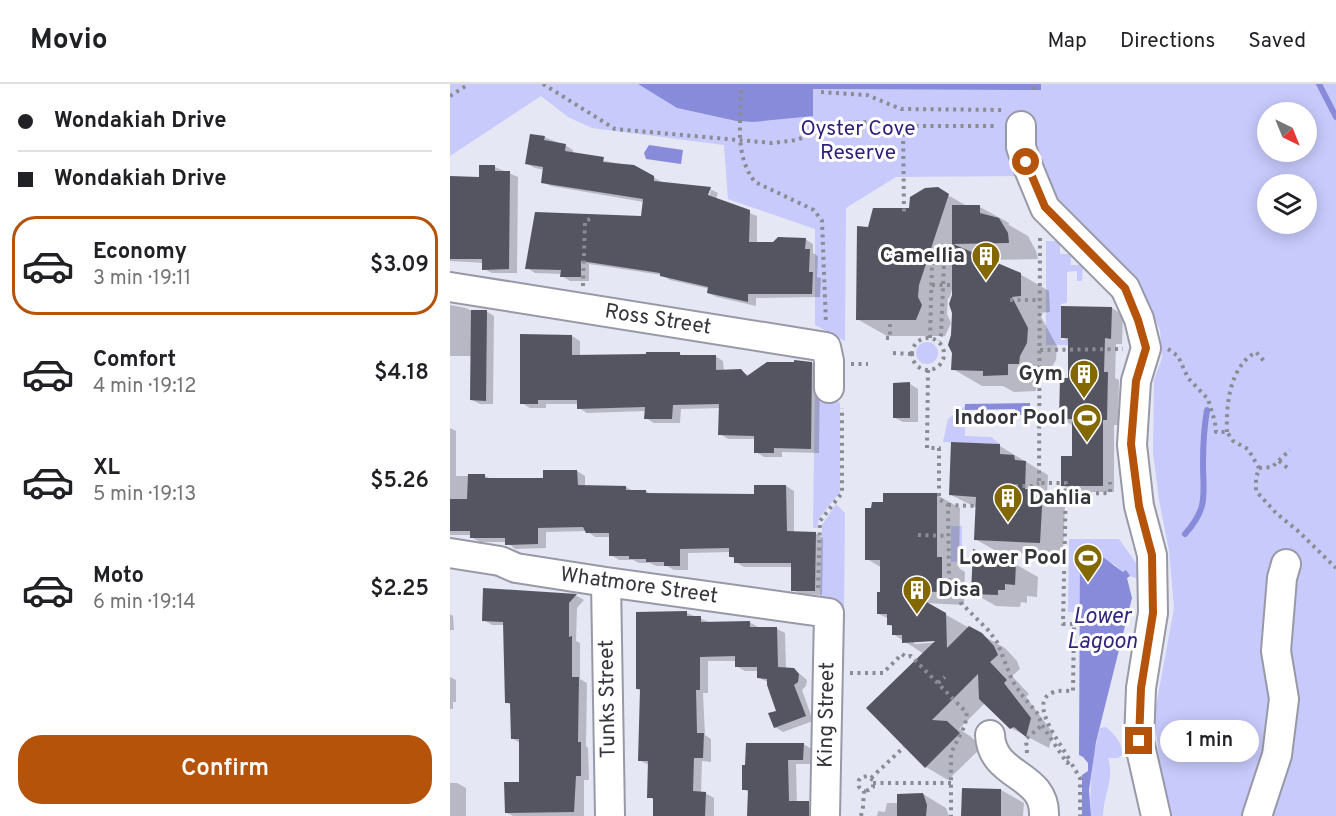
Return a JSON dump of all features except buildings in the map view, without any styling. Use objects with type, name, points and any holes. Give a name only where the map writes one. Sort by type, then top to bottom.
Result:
[{"type":"street","points":[[1021,126],[1021,147],[1045,207],[1125,288],[1146,348],[1136,381],[1131,444],[1139,506],[1152,555],[1153,613],[1141,688],[1139,741],[1156,816]]},
{"type":"street","name":"Ross Street","points":[[450,287],[826,347],[836,400]]},
{"type":"street","name":"Whatmore Street","points":[[450,553],[500,561],[516,568],[824,613]]},
{"type":"street","points":[[1257,816],[1277,755],[1284,699],[1276,651],[1281,578],[1286,564]]},
{"type":"street","name":"Tunks Street","points":[[606,582],[610,816]]},
{"type":"street","name":"King Street","points":[[824,613],[825,816]]},
{"type":"street","points":[[990,735],[993,752],[1000,761],[1037,792],[1045,810],[1044,816]]},
{"type":"path","points":[[450,96],[467,84]]},
{"type":"path","points":[[543,84],[615,129],[772,143],[797,140],[837,123],[875,122],[903,126],[1021,126],[1021,110],[901,109],[867,95],[821,92]]},
{"type":"path","points":[[741,90],[740,151],[755,182],[814,210],[822,221],[827,328]]},
{"type":"path","points":[[903,126],[904,212]]},
{"type":"path","points":[[1040,483],[1041,230],[1045,207]]},
{"type":"path","points":[[584,281],[585,221],[593,218]]},
{"type":"path","points":[[937,252],[937,263]]},
{"type":"path","points":[[930,338],[932,263],[944,263],[939,341]]},
{"type":"path","points":[[932,285],[951,285]]},
{"type":"path","points":[[1010,300],[1040,300]]},
{"type":"path","points":[[886,338],[890,338],[890,320]]},
{"type":"path","points":[[930,338],[939,341],[945,350],[943,361],[936,368],[927,370],[916,364],[912,354],[919,340],[930,338]]},
{"type":"path","points":[[1040,350],[1122,349]]},
{"type":"path","points":[[1166,349],[1174,351],[1188,378],[1208,399],[1216,432],[1227,432]]},
{"type":"path","points":[[1264,361],[1256,352],[1235,375],[1226,408],[1227,432],[1233,441],[1248,449],[1259,468],[1256,477],[1256,492],[1336,568]]},
{"type":"path","points":[[893,353],[912,354]]},
{"type":"path","points":[[844,364],[868,364]]},
{"type":"path","points":[[927,370],[927,448],[939,448],[939,500],[948,505],[975,506]]},
{"type":"path","points":[[824,613],[818,567],[820,520],[842,493],[836,400]]},
{"type":"path","points":[[1259,468],[1272,467],[1290,450]]},
{"type":"path","points":[[1280,461],[1290,470]]},
{"type":"path","points":[[1015,486],[1066,483],[1063,624],[1074,624],[1073,691],[1055,691],[1043,700],[1046,719],[1080,778],[1080,816]]},
{"type":"path","points":[[948,505],[949,581],[954,581],[961,603],[993,636],[1012,680],[1038,714],[1042,725],[1066,763],[1070,761]]},
{"type":"path","points":[[918,535],[948,536]]},
{"type":"path","points":[[988,640],[993,636]]},
{"type":"path","points":[[856,673],[883,673],[902,654],[906,657],[911,656],[967,713],[960,738],[951,753],[951,816]]},
{"type":"path","points":[[938,683],[945,677]]},
{"type":"path","points":[[864,791],[871,789],[872,781],[904,747]]},
{"type":"path","points":[[864,791],[860,788],[858,780],[865,776],[872,781],[951,783]]},
{"type":"path","points":[[861,816],[864,791]]},
{"type":"green space","name":"Oyster Cove Reserve","points":[[450,84],[638,84],[677,108],[736,121],[753,122],[812,89],[1041,90],[1041,84],[1336,84],[1336,816],[1167,816],[1154,717],[1174,608],[1169,551],[1153,453],[1154,380],[1162,358],[1160,330],[1142,290],[1129,273],[1062,209],[1041,166],[1039,155],[1010,159],[1023,176],[896,177],[846,208],[845,341],[815,325],[815,229],[728,199],[724,145],[592,128],[568,117],[541,96],[450,156]]},
{"type":"green space","points":[[1046,241],[1060,241],[1060,254],[1071,254],[1071,265],[1083,265],[1082,281],[1077,281],[1077,271],[1067,272],[1067,303],[1061,304],[1061,340],[1097,340],[1097,345],[1046,345]]},
{"type":"green space","points":[[927,342],[937,349],[938,353],[931,363],[927,364],[917,357],[916,353],[923,343]]},
{"type":"green space","points":[[815,382],[827,395],[840,403],[840,492],[819,518],[817,528],[813,528]]},
{"type":"green space","points":[[965,406],[965,436],[991,437],[1000,444],[943,442],[948,419]]},
{"type":"green space","points":[[836,504],[845,513],[844,613],[832,602],[820,597],[822,525]]},
{"type":"green space","points":[[951,526],[962,526],[962,561],[951,562]]},
{"type":"green space","points":[[1069,539],[1119,539],[1141,570],[1138,579],[1130,576],[1126,571],[1123,572],[1114,564],[1080,555],[1080,612],[1068,612]]},
{"type":"green space","points":[[1106,727],[1119,743],[1122,755],[1118,758],[1108,758],[1110,773],[1103,816],[1091,816],[1090,794],[1095,750],[1100,728]]},
{"type":"water","points":[[638,84],[1041,84],[1041,90],[813,89],[813,116],[753,122],[736,121],[677,108]]},
{"type":"water","points":[[649,145],[683,150],[681,164],[646,159],[644,153]]},
{"type":"water","points":[[1030,403],[1030,415],[1016,415],[1015,409],[965,410],[965,404]]},
{"type":"water","name":"Lower Lagoon","points":[[1080,555],[1104,558],[1123,572],[1126,570],[1130,576],[1127,578],[1132,598],[1096,742],[1089,790],[1091,816],[1082,816],[1082,775],[1088,771],[1088,763],[1079,755]]},
{"type":"waterway","points":[[1319,84],[1336,117]]},
{"type":"waterway","points":[[1185,534],[1198,516],[1203,500],[1203,443],[1207,410]]},
{"type":"place","name":"Camellia","points":[[986,282]]},
{"type":"place","name":"Gym","points":[[1084,400]]},
{"type":"place","name":"Indoor Pool","points":[[1087,444]]},
{"type":"place","name":"Dahlia","points":[[1008,524]]},
{"type":"place","name":"Lower Pool","points":[[1088,584]]},
{"type":"place","name":"Disa","points":[[917,616]]},
{"type":"route","points":[[1026,162],[1045,207],[1052,216],[1125,288],[1146,348],[1136,381],[1131,444],[1139,506],[1152,555],[1153,613],[1141,688],[1139,741]]}]
